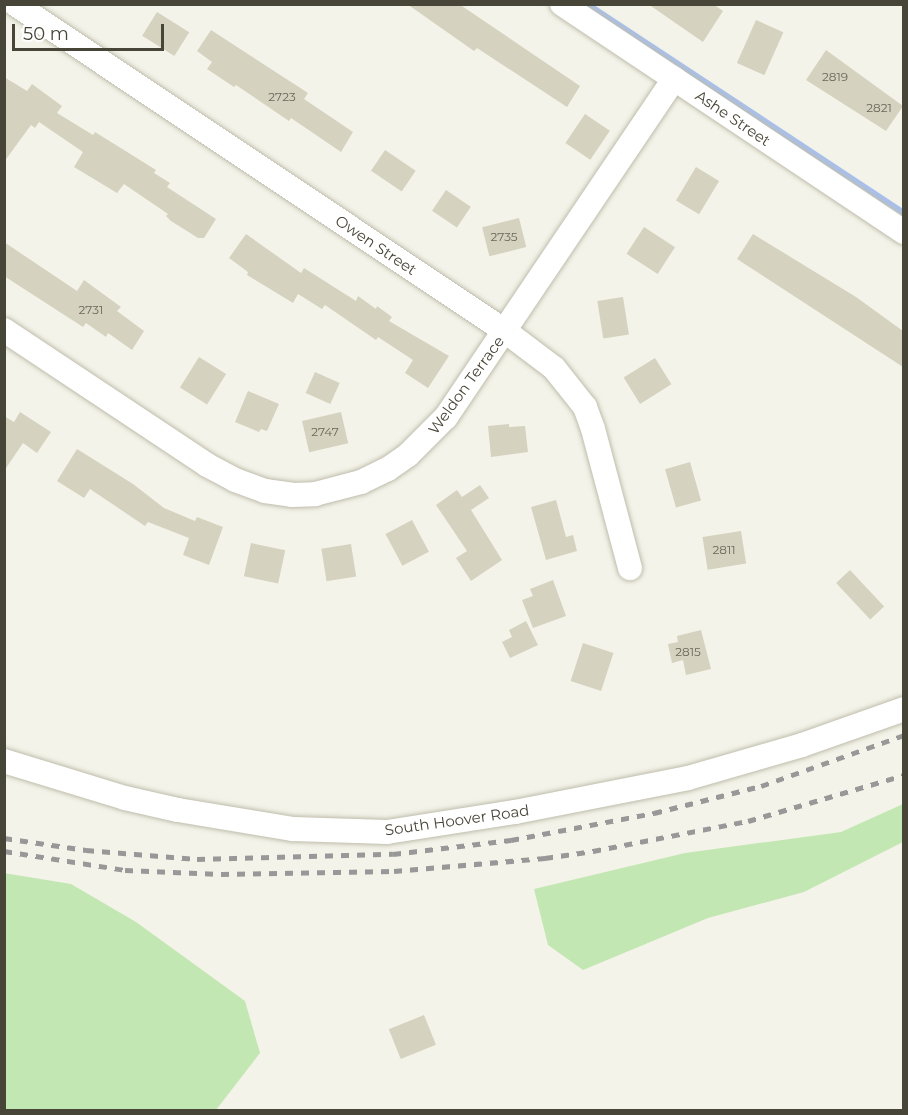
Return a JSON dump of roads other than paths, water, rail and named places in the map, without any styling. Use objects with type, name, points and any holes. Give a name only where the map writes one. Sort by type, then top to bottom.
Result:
[{"type":"street","name":"Owen Street","points":[[15,4],[505,331],[554,368],[585,407],[630,568]]},
{"type":"street","name":"Ashe Street","points":[[561,4],[903,232]]},
{"type":"street","name":"Weldon Terrace","points":[[4,330],[207,465],[255,488],[292,495],[315,494],[361,482],[408,456],[446,417],[505,331],[538,277],[674,79]]},
{"type":"street","name":"South Hoover Road","points":[[4,761],[125,798],[178,810],[293,829],[387,832],[515,812],[688,778],[802,746],[903,709]]},
{"type":"waterway","points":[[587,4],[904,213]]},
{"type":"railway","points":[[4,838],[86,850],[197,859],[393,854],[511,840],[654,813],[761,786],[904,735]]},
{"type":"railway","points":[[4,851],[125,870],[221,874],[394,871],[545,858],[593,851],[748,821],[904,775]]}]
